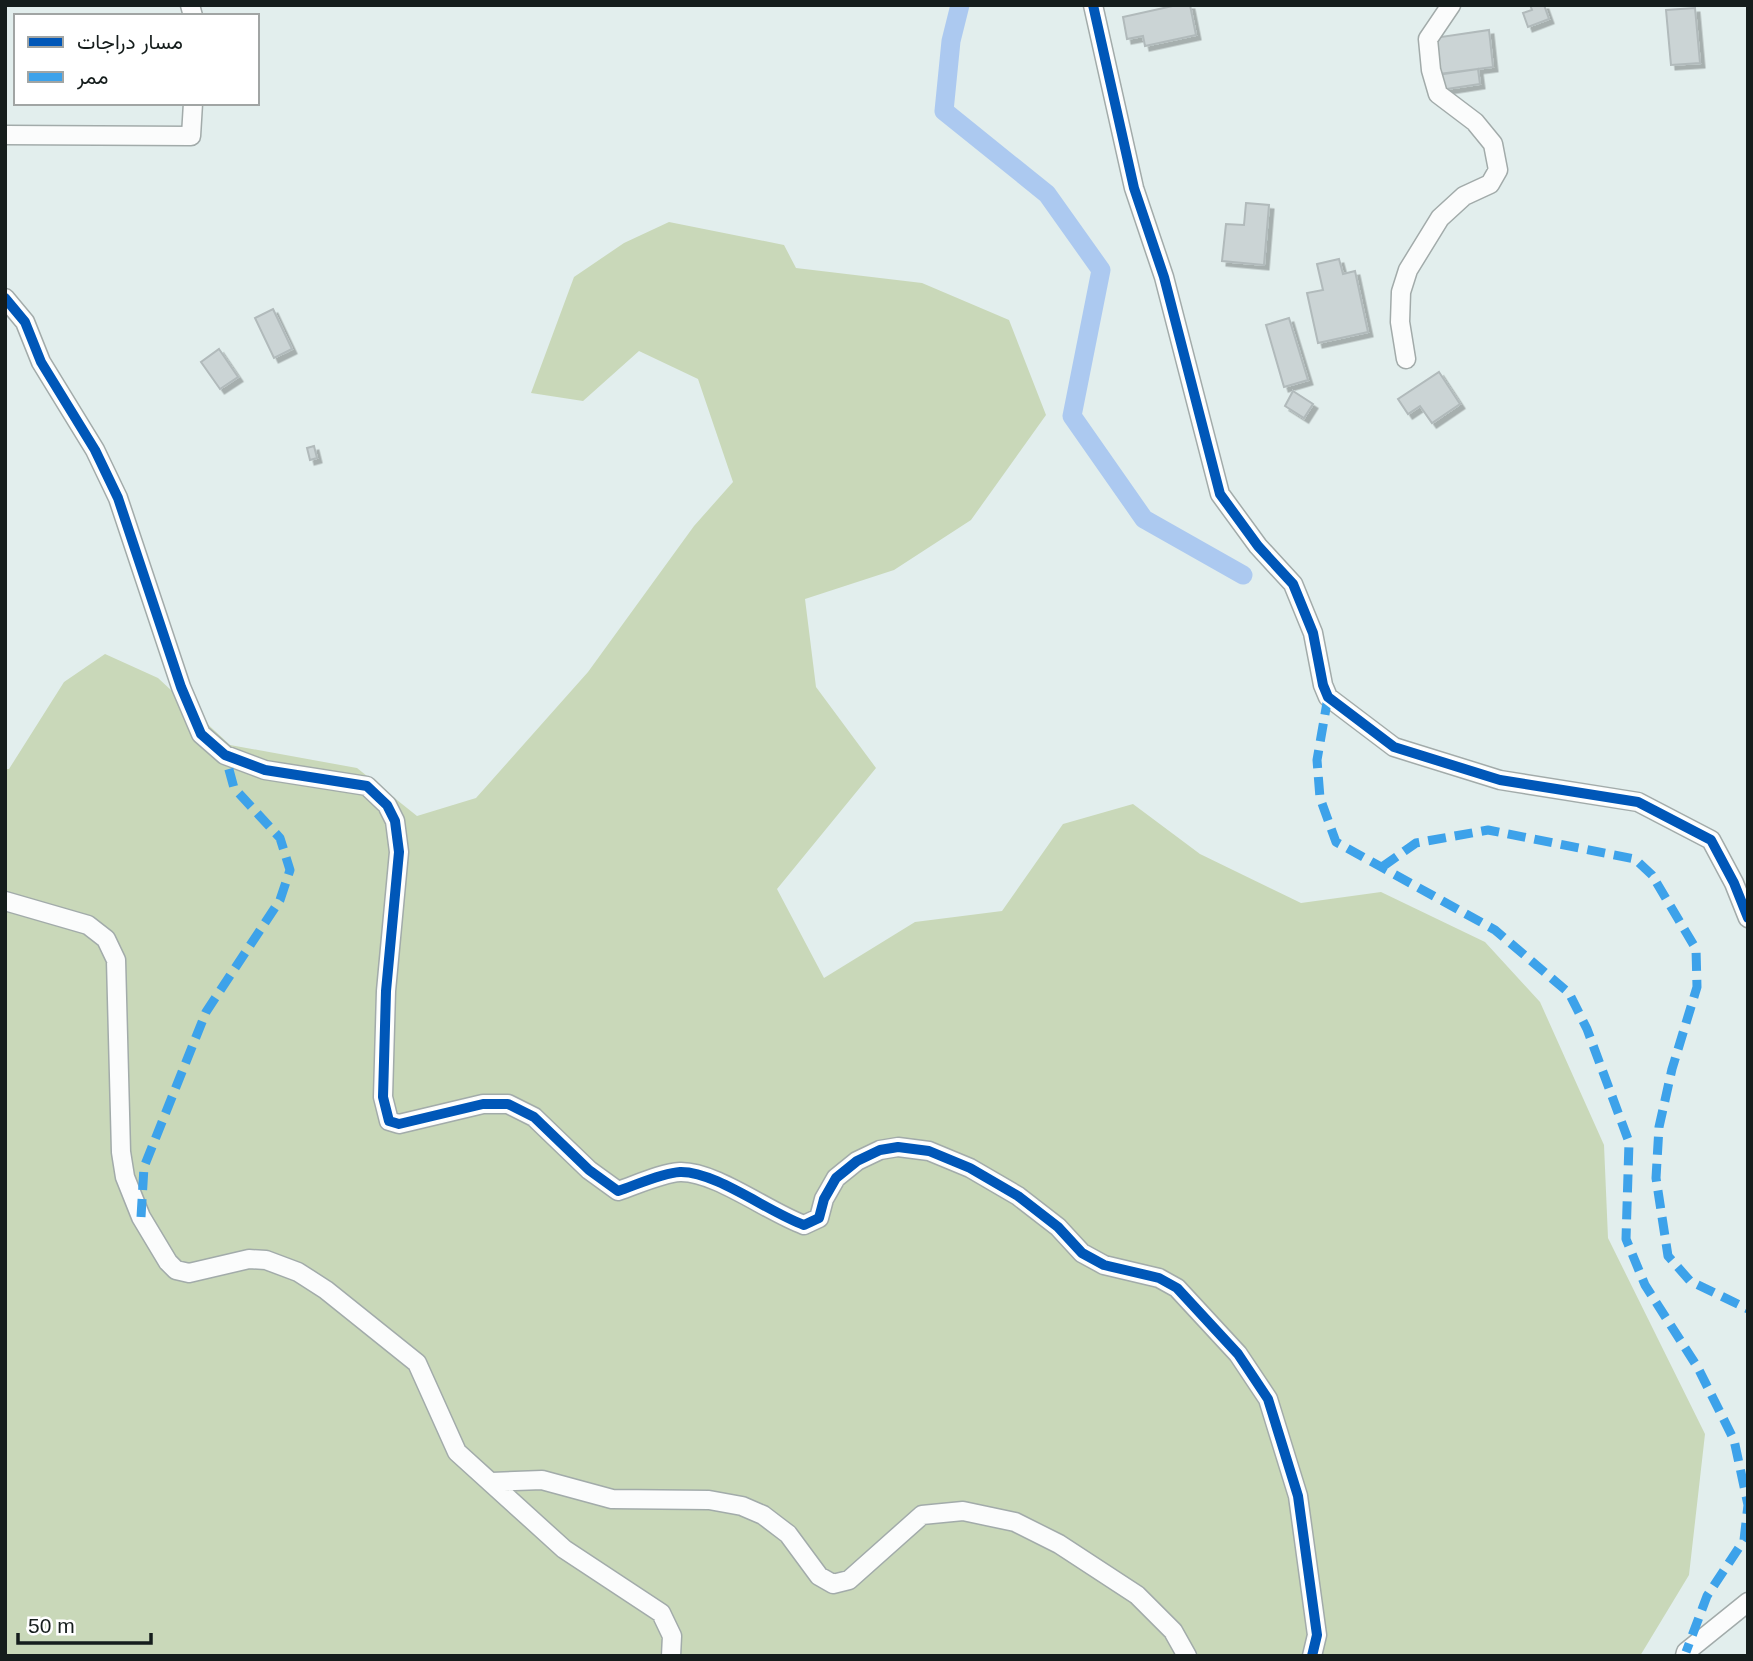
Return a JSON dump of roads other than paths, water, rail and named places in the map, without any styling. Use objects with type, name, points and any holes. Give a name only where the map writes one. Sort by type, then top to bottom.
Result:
[{"type":"street","points":[[1093,5],[1134,188],[1164,277],[1220,494],[1258,546],[1293,584],[1313,633],[1323,685],[1328,697],[1394,747],[1500,780],[1637,802],[1711,840],[1734,883],[1748,918]]},
{"type":"street","points":[[1406,359],[1400,322],[1401,292],[1408,270],[1440,218],[1464,196],[1490,184],[1498,170],[1493,144],[1475,122],[1438,94],[1431,70],[1428,39],[1451,5]]},
{"type":"street","points":[[5,135],[191,136],[194,105]]},
{"type":"street","points":[[5,298],[25,322],[41,362],[95,450],[118,498],[181,687],[201,734],[225,755],[265,770],[367,786],[387,805],[395,821],[399,852],[386,991],[383,1097],[389,1121],[399,1124],[483,1104],[508,1104],[534,1117],[589,1170],[618,1191],[679,1172],[704,1175],[785,1218],[804,1225],[819,1218],[824,1199],[836,1178],[857,1161],[880,1150],[898,1147],[929,1151],[970,1168],[1018,1196],[1058,1227],[1082,1253],[1104,1265],[1159,1278],[1177,1287],[1238,1354],[1268,1399],[1298,1496],[1317,1635],[1312,1656]]},
{"type":"street","points":[[5,901],[88,925],[106,939],[116,960],[121,1152],[125,1177],[141,1217],[168,1262],[176,1270],[189,1273],[249,1259],[266,1260],[298,1272],[326,1290],[417,1363],[457,1452],[564,1549],[661,1613],[672,1636],[671,1656]]},
{"type":"street","points":[[492,1482],[542,1480],[612,1499],[709,1500],[742,1506],[763,1515],[788,1534],[819,1576],[833,1584],[849,1580],[922,1516],[963,1511],[1015,1522],[1059,1544],[1137,1595],[1173,1631],[1187,1656]]},
{"type":"street","points":[[1685,1656],[1748,1602]]},
{"type":"waterway","points":[[960,5],[951,41],[944,111],[1047,194],[1101,270],[1072,416],[1144,519],[1243,575]]}]
